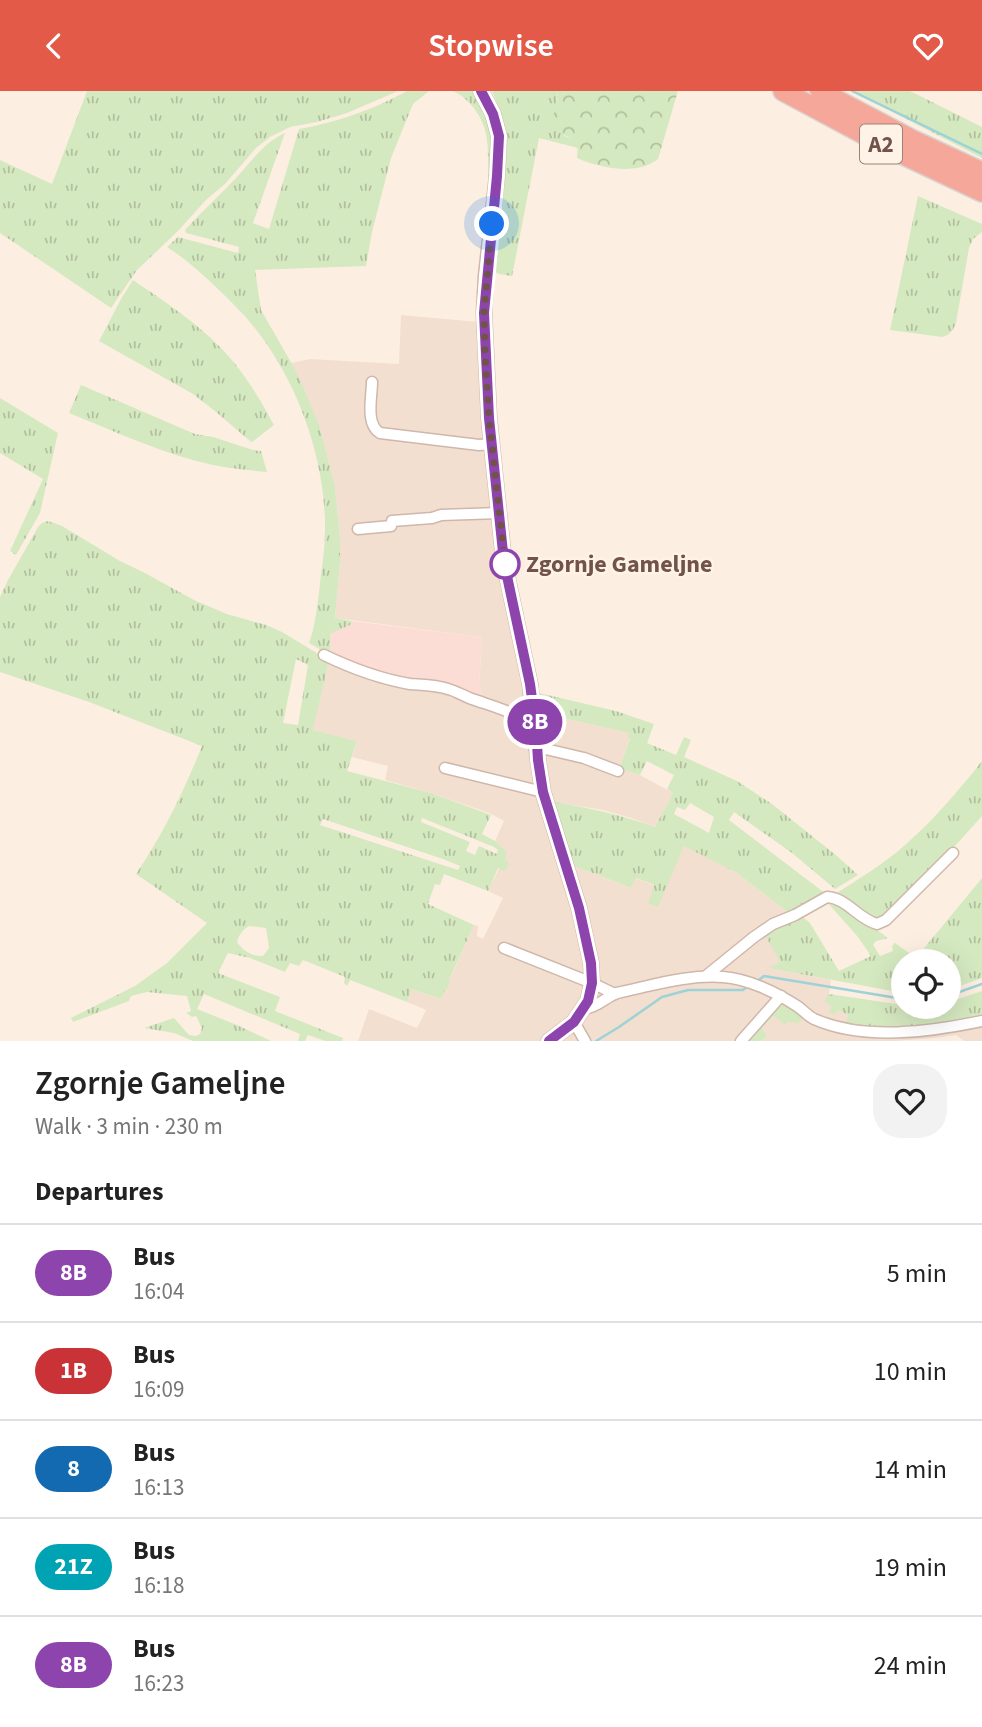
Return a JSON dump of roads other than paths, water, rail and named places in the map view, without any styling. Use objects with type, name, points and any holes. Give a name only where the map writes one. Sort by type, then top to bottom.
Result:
[{"type":"highway","name":"A2","points":[[783,91],[884,145],[982,192]]},
{"type":"highway","name":"A2","points":[[820,91],[891,129],[982,172]]},
{"type":"street","points":[[481,91],[493,114],[499,136],[484,313],[492,444],[504,562],[527,673],[543,792],[584,926],[591,963],[592,983],[584,1009],[574,1022],[549,1041]]},
{"type":"street","points":[[372,381],[371,416],[375,431],[458,443],[492,444]]},
{"type":"street","points":[[358,529],[391,526],[393,521],[441,515],[499,513]]},
{"type":"street","points":[[324,655],[378,676],[448,689],[502,708],[536,728]]},
{"type":"street","points":[[537,747],[584,758],[618,771]]},
{"type":"street","points":[[445,768],[543,792]]},
{"type":"street","points":[[706,976],[764,930],[827,897],[844,903],[871,923],[877,924],[886,920],[953,853]]},
{"type":"street","points":[[505,948],[615,994]]},
{"type":"street","points":[[584,1009],[596,1007],[615,994],[664,982],[706,976],[726,977],[763,988],[799,1007],[812,1018],[847,1032],[893,1034],[937,1030],[982,1021]]},
{"type":"street","points":[[741,1041],[781,996]]},
{"type":"street","points":[[574,1022],[585,1040]]},
{"type":"waterway","points":[[852,91],[982,154]]},
{"type":"waterway","points":[[756,982],[764,976],[891,997]]},
{"type":"waterway","points":[[961,991],[982,984]]},
{"type":"waterway","points":[[596,1041],[662,997],[688,990],[743,990],[747,987]]},
{"type":"place","name":"Zgornje Gameljne","points":[[505,564]]}]
